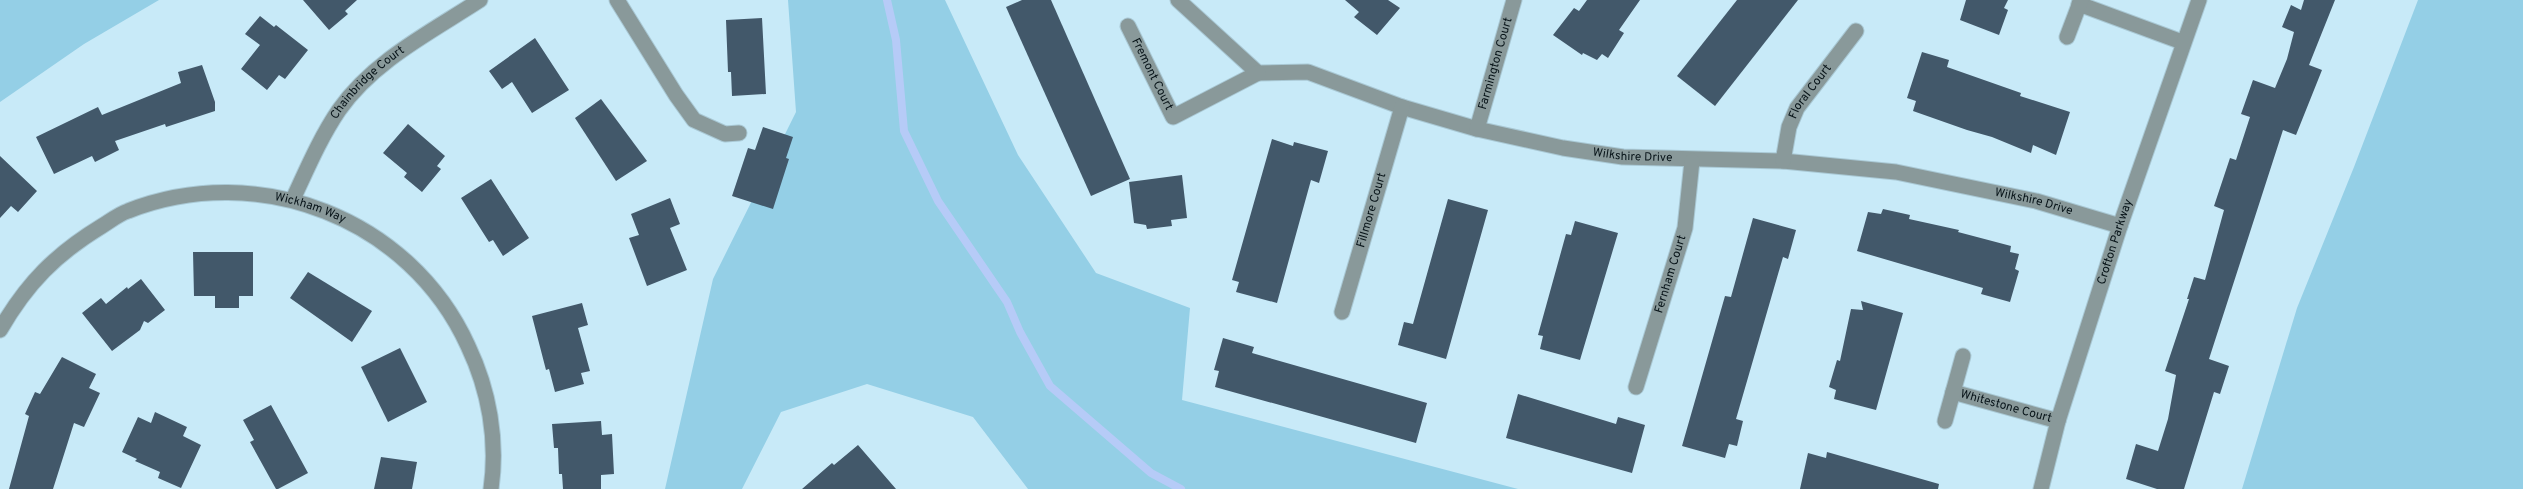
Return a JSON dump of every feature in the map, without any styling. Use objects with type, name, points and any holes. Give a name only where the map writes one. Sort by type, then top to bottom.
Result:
[{"type":"street","name":"Chainbridge Court","points":[[293,199],[320,141],[340,110],[361,85],[386,62],[480,0]]},
{"type":"street","points":[[617,0],[676,95],[694,120],[725,134],[739,133]]},
{"type":"street","points":[[1178,0],[1258,72]]},
{"type":"street","name":"Farmington Court","points":[[1477,129],[1514,0]]},
{"type":"street","name":"Crofton Parkway","points":[[2041,489],[2058,421],[2120,226],[2182,42],[2199,0]]},
{"type":"street","points":[[2067,38],[2080,2],[2182,42]]},
{"type":"street","name":"Fremont Court","points":[[1128,26],[1173,117],[1258,72]]},
{"type":"street","name":"Floral Court","points":[[1783,161],[1788,127],[1797,108],[1856,31]]},
{"type":"street","name":"Wilkshire Drive","points":[[1258,72],[1308,72],[1402,107],[1477,129],[1563,148],[1623,157],[1692,161],[1783,161],[1896,172],[2036,201],[2120,226]]},
{"type":"street","name":"Fillmore Court","points":[[1342,312],[1402,107]]},
{"type":"street","name":"Fernham Court","points":[[1636,387],[1684,228],[1692,161]]},
{"type":"street","name":"Wickham Way","points":[[0,330],[9,313],[41,271],[82,238],[126,211],[183,194],[242,194],[293,199],[346,219],[391,247],[427,279],[455,317],[479,368],[492,417],[491,489]]},
{"type":"street","name":"Whitestone Court","points":[[1944,421],[1963,356]]},
{"type":"street","name":"Whitestone Court","points":[[1953,392],[2058,421]]},
{"type":"shaded area","points":[[0,0],[159,0],[84,44],[0,102]]},
{"type":"shaded area","points":[[788,0],[945,0],[1018,155],[1096,273],[1190,308],[1182,400],[1518,489],[1028,489],[973,417],[867,384],[781,412],[742,489],[665,489],[713,279],[796,112]]},
{"type":"shaded area","points":[[2418,0],[2523,0],[2523,489],[2242,489],[2297,308]]},
{"type":"building","points":[[303,0],[357,0],[345,11],[348,14],[329,30]]},
{"type":"building","points":[[1022,0],[1051,0],[1130,179],[1091,196],[1006,7]]},
{"type":"building","points":[[1345,0],[1388,0],[1400,8],[1377,35],[1354,17],[1359,12]]},
{"type":"building","points":[[1587,0],[1640,0],[1619,30],[1624,33],[1608,58],[1602,54],[1597,60],[1583,53],[1582,55],[1553,35],[1574,8],[1579,11]]},
{"type":"building","points":[[1737,0],[1798,0],[1715,106],[1677,76]]},
{"type":"building","points":[[1966,0],[2008,0],[2004,8],[2008,10],[1999,35],[1960,20]]},
{"type":"building","points":[[2304,0],[2335,0],[2309,65],[2322,70],[2296,135],[2283,130],[2209,359],[2229,366],[2220,394],[2214,392],[2184,489],[2157,489],[2126,479],[2136,444],[2158,451],[2168,419],[2176,375],[2165,371],[2189,299],[2187,299],[2194,277],[2205,280],[2224,210],[2214,206],[2230,158],[2236,160],[2250,117],[2241,114],[2253,80],[2275,88],[2287,59],[2294,32],[2282,27],[2291,5],[2301,10]]},
{"type":"building","points":[[260,16],[274,27],[276,25],[308,50],[285,79],[279,75],[267,90],[241,69],[260,45],[245,34]]},
{"type":"building","points":[[762,18],[766,94],[732,96],[731,72],[728,72],[726,20]]},
{"type":"building","points":[[535,38],[569,90],[532,113],[512,82],[502,89],[489,71]]},
{"type":"building","points":[[1922,52],[1949,60],[1947,67],[2021,93],[2020,96],[2070,112],[2056,155],[2033,145],[2031,153],[1992,137],[1913,111],[1916,101],[1907,98]]},
{"type":"building","points":[[202,65],[215,102],[215,111],[166,127],[165,124],[115,141],[119,150],[95,162],[92,156],[54,174],[36,137],[98,107],[102,115],[181,83],[178,72]]},
{"type":"building","points":[[601,99],[647,161],[616,181],[575,118]]},
{"type":"building","points":[[408,124],[445,156],[437,166],[441,169],[422,192],[404,177],[407,173],[383,153]]},
{"type":"building","points":[[763,127],[793,137],[786,158],[789,159],[773,209],[732,196],[748,148],[755,150]]},
{"type":"building","points":[[1272,139],[1293,146],[1294,142],[1328,151],[1319,183],[1311,180],[1277,303],[1236,292],[1239,282],[1232,280]]},
{"type":"building","points":[[0,156],[37,191],[18,212],[11,206],[0,218]]},
{"type":"building","points":[[1182,175],[1187,218],[1171,220],[1172,226],[1147,229],[1146,225],[1134,223],[1129,182]]},
{"type":"building","points":[[491,179],[529,238],[503,256],[493,240],[489,242],[461,198]]},
{"type":"building","points":[[670,198],[680,224],[670,228],[687,270],[647,286],[629,238],[639,235],[631,214]]},
{"type":"building","points":[[1448,199],[1488,210],[1446,359],[1398,345],[1404,322],[1413,324]]},
{"type":"building","points":[[1883,209],[1910,215],[1909,219],[1959,230],[1958,232],[2011,246],[2010,252],[2019,254],[2015,269],[2019,271],[2010,302],[1981,294],[1983,288],[1857,251],[1868,212],[1881,214]]},
{"type":"building","points":[[1753,218],[1796,230],[1788,259],[1783,257],[1736,419],[1743,421],[1737,446],[1729,444],[1725,458],[1682,446],[1725,296],[1731,297]]},
{"type":"building","points":[[1575,221],[1618,233],[1580,360],[1540,349],[1543,336],[1538,335],[1566,234],[1571,235]]},
{"type":"building","points":[[193,252],[253,252],[253,296],[239,296],[239,308],[215,308],[215,296],[194,296]]},
{"type":"building","points":[[308,272],[372,311],[352,342],[290,298]]},
{"type":"building","points":[[141,279],[165,310],[148,323],[144,321],[140,330],[112,351],[82,313],[101,298],[106,304],[127,287],[128,289]]},
{"type":"building","points":[[1861,301],[1903,313],[1876,410],[1834,399],[1836,390],[1829,387],[1837,360],[1840,361],[1851,309],[1863,310]]},
{"type":"building","points":[[582,303],[588,325],[578,328],[590,371],[581,373],[584,384],[555,392],[549,369],[546,370],[532,316]]},
{"type":"building","points":[[1223,338],[1254,347],[1252,353],[1427,403],[1416,443],[1215,387],[1219,371],[1214,370]]},
{"type":"building","points":[[400,348],[427,402],[388,422],[361,367]]},
{"type":"building","points":[[62,357],[96,374],[89,388],[100,393],[84,427],[74,423],[53,489],[9,489],[29,416],[25,414],[35,392],[40,394]]},
{"type":"building","points":[[1518,394],[1616,424],[1618,417],[1645,425],[1632,473],[1506,438]]},
{"type":"building","points":[[271,405],[308,473],[278,489],[276,489],[250,442],[254,440],[243,420]]},
{"type":"building","points":[[155,412],[187,427],[183,436],[201,445],[181,488],[158,478],[160,472],[135,461],[137,459],[122,452],[138,417],[151,423]]},
{"type":"building","points":[[601,421],[602,435],[612,434],[614,474],[601,475],[601,489],[563,489],[562,474],[559,474],[558,448],[554,448],[552,424]]},
{"type":"building","points":[[858,445],[896,489],[802,489],[832,463],[834,465]]},
{"type":"building","points":[[1827,452],[1939,484],[1938,489],[1800,489],[1808,453],[1826,458]]},
{"type":"building","points":[[381,457],[417,462],[412,489],[374,489]]},
{"type":"waterway","points":[[887,0],[896,40],[904,131],[938,201],[1007,302],[1020,332],[1050,386],[1151,473],[1181,489]]}]
